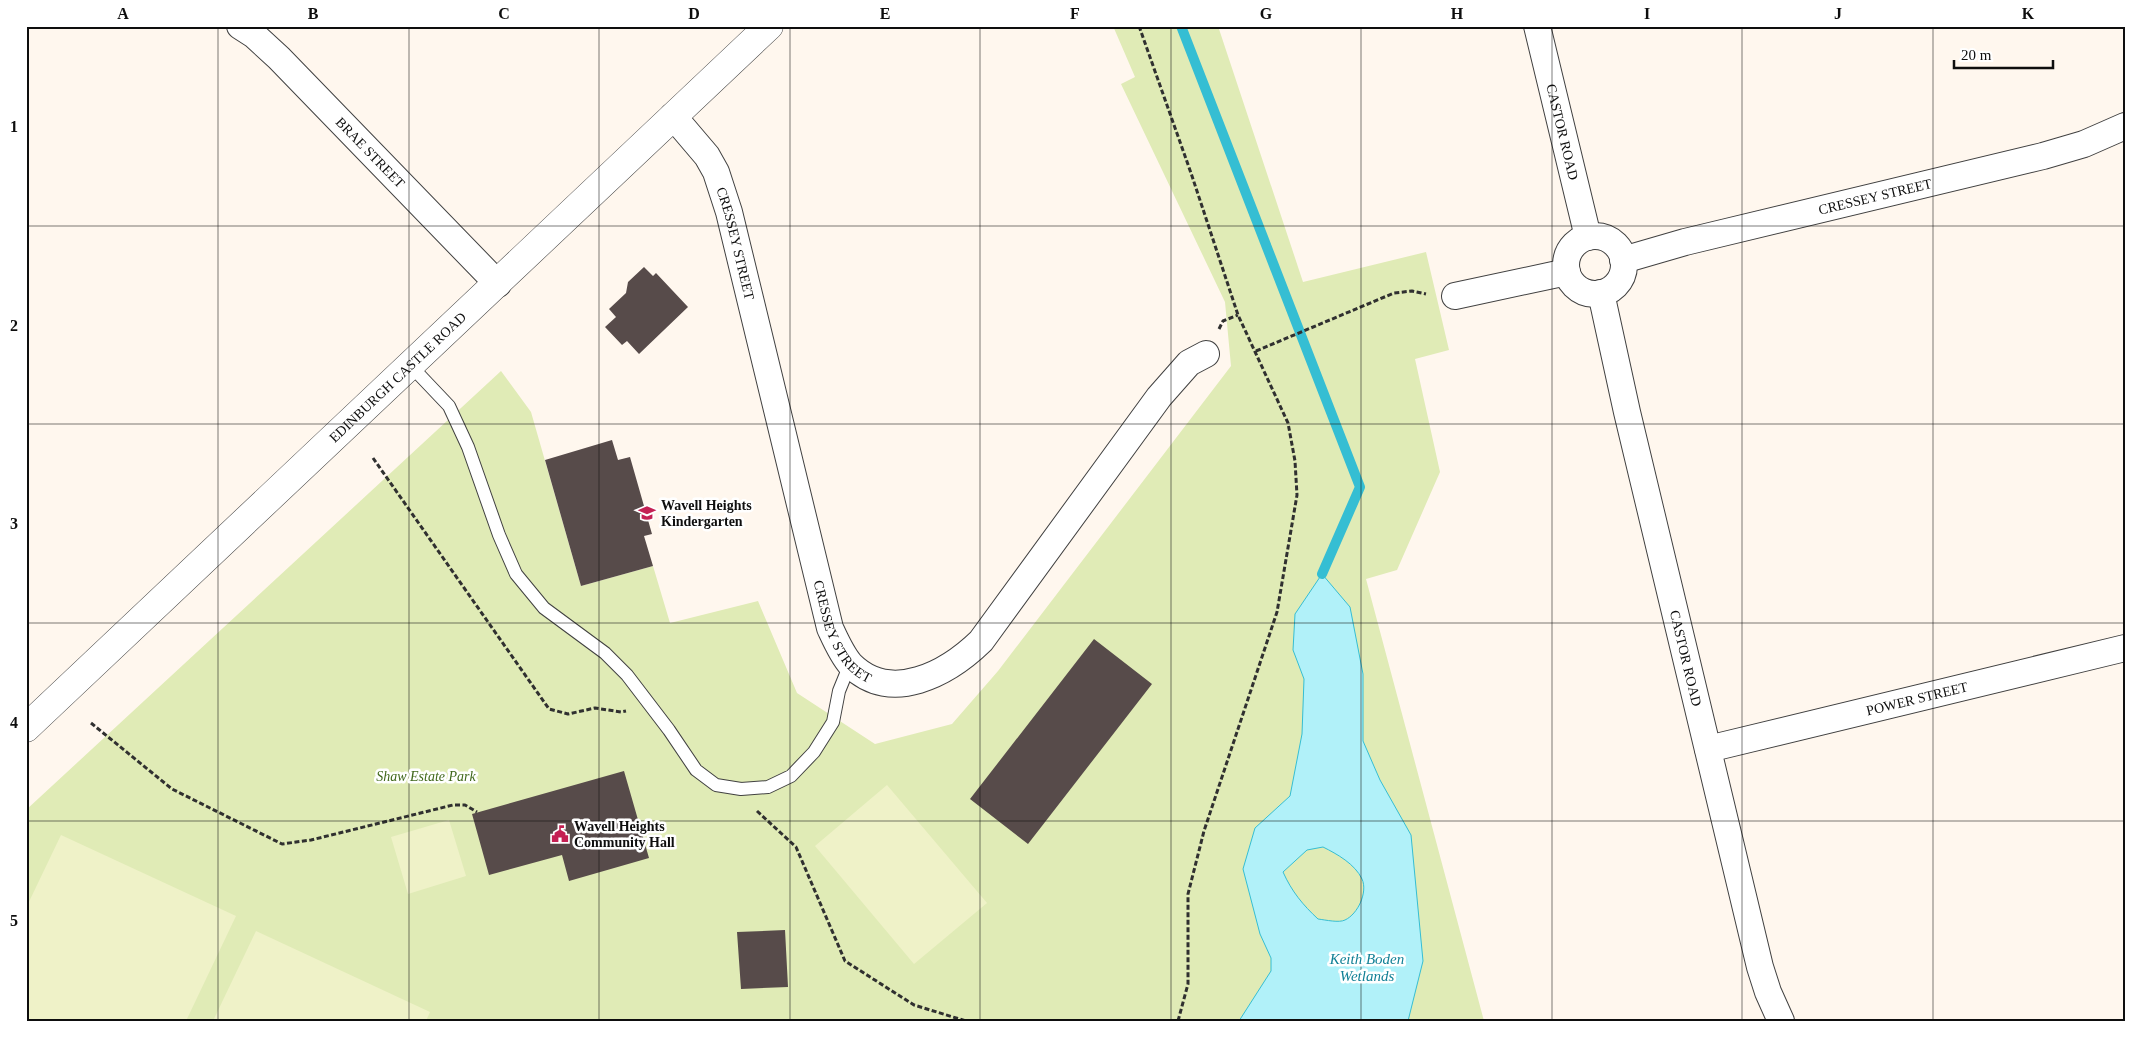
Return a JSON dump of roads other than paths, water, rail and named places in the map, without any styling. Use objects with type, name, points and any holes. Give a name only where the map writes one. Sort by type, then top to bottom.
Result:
[{"type":"street","name":"BRAE STREET","points":[[240,26],[279,58],[498,284]]},
{"type":"street","name":"EDINBURGH CASTLE ROAD","points":[[26,728],[769,26]]},
{"type":"street","name":"CASTOR ROAD","points":[[1537,26],[1588,237]]},
{"type":"street","name":"CRESSEY STREET","points":[[673,116],[707,156],[716,172],[729,212],[830,628],[850,664],[861,674],[878,682],[898,684],[924,679],[944,671],[964,657],[980,641],[1159,397],[1189,363],[1206,354]]},
{"type":"street","name":"CRESSEY STREET","points":[[1623,260],[1685,242],[2044,156],[2084,144],[2125,126]]},
{"type":"street","points":[[1588,237],[1607,238],[1620,251],[1623,260],[1624,268],[1616,284],[1601,293],[1584,292],[1576,287],[1567,272],[1568,254],[1573,246],[1588,237]]},
{"type":"street","points":[[1455,296],[1567,272]]},
{"type":"street","name":"CASTOR ROAD","points":[[1601,293],[1627,412],[1760,967],[1768,992],[1781,1021]]},
{"type":"street","name":"POWER STREET","points":[[1708,749],[2125,648]]},
{"type":"lane","points":[[411,366],[449,406],[468,447],[499,535],[516,574],[544,608],[610,658],[627,675],[696,770],[716,785],[741,790],[768,787],[791,776],[814,752],[833,722],[840,691],[850,664]]},
{"type":"water","name":"Keith Boden Wetlands","points":[[1322,574],[1350,607],[1363,674],[1363,741],[1380,780],[1411,835],[1423,961],[1408,1021],[1239,1021],[1271,971],[1271,958],[1260,934],[1243,869],[1255,828],[1290,796],[1302,734],[1304,679],[1293,650],[1295,614]],"holes":[[[1323,847],[1345,860],[1355,869],[1364,884],[1363,896],[1358,908],[1350,917],[1342,921],[1318,919],[1298,898],[1283,872],[1307,850]]]},
{"type":"waterway","points":[[1181,26],[1360,487],[1322,574]]},
{"type":"place","name":"Wavell Heights Kindergarten","points":[[647,513]]},
{"type":"place","name":"Wavell Heights Community Hall","points":[[560,834]]},
{"type":"park label","name":"Shaw Estate Park","points":[[426,776]]}]
